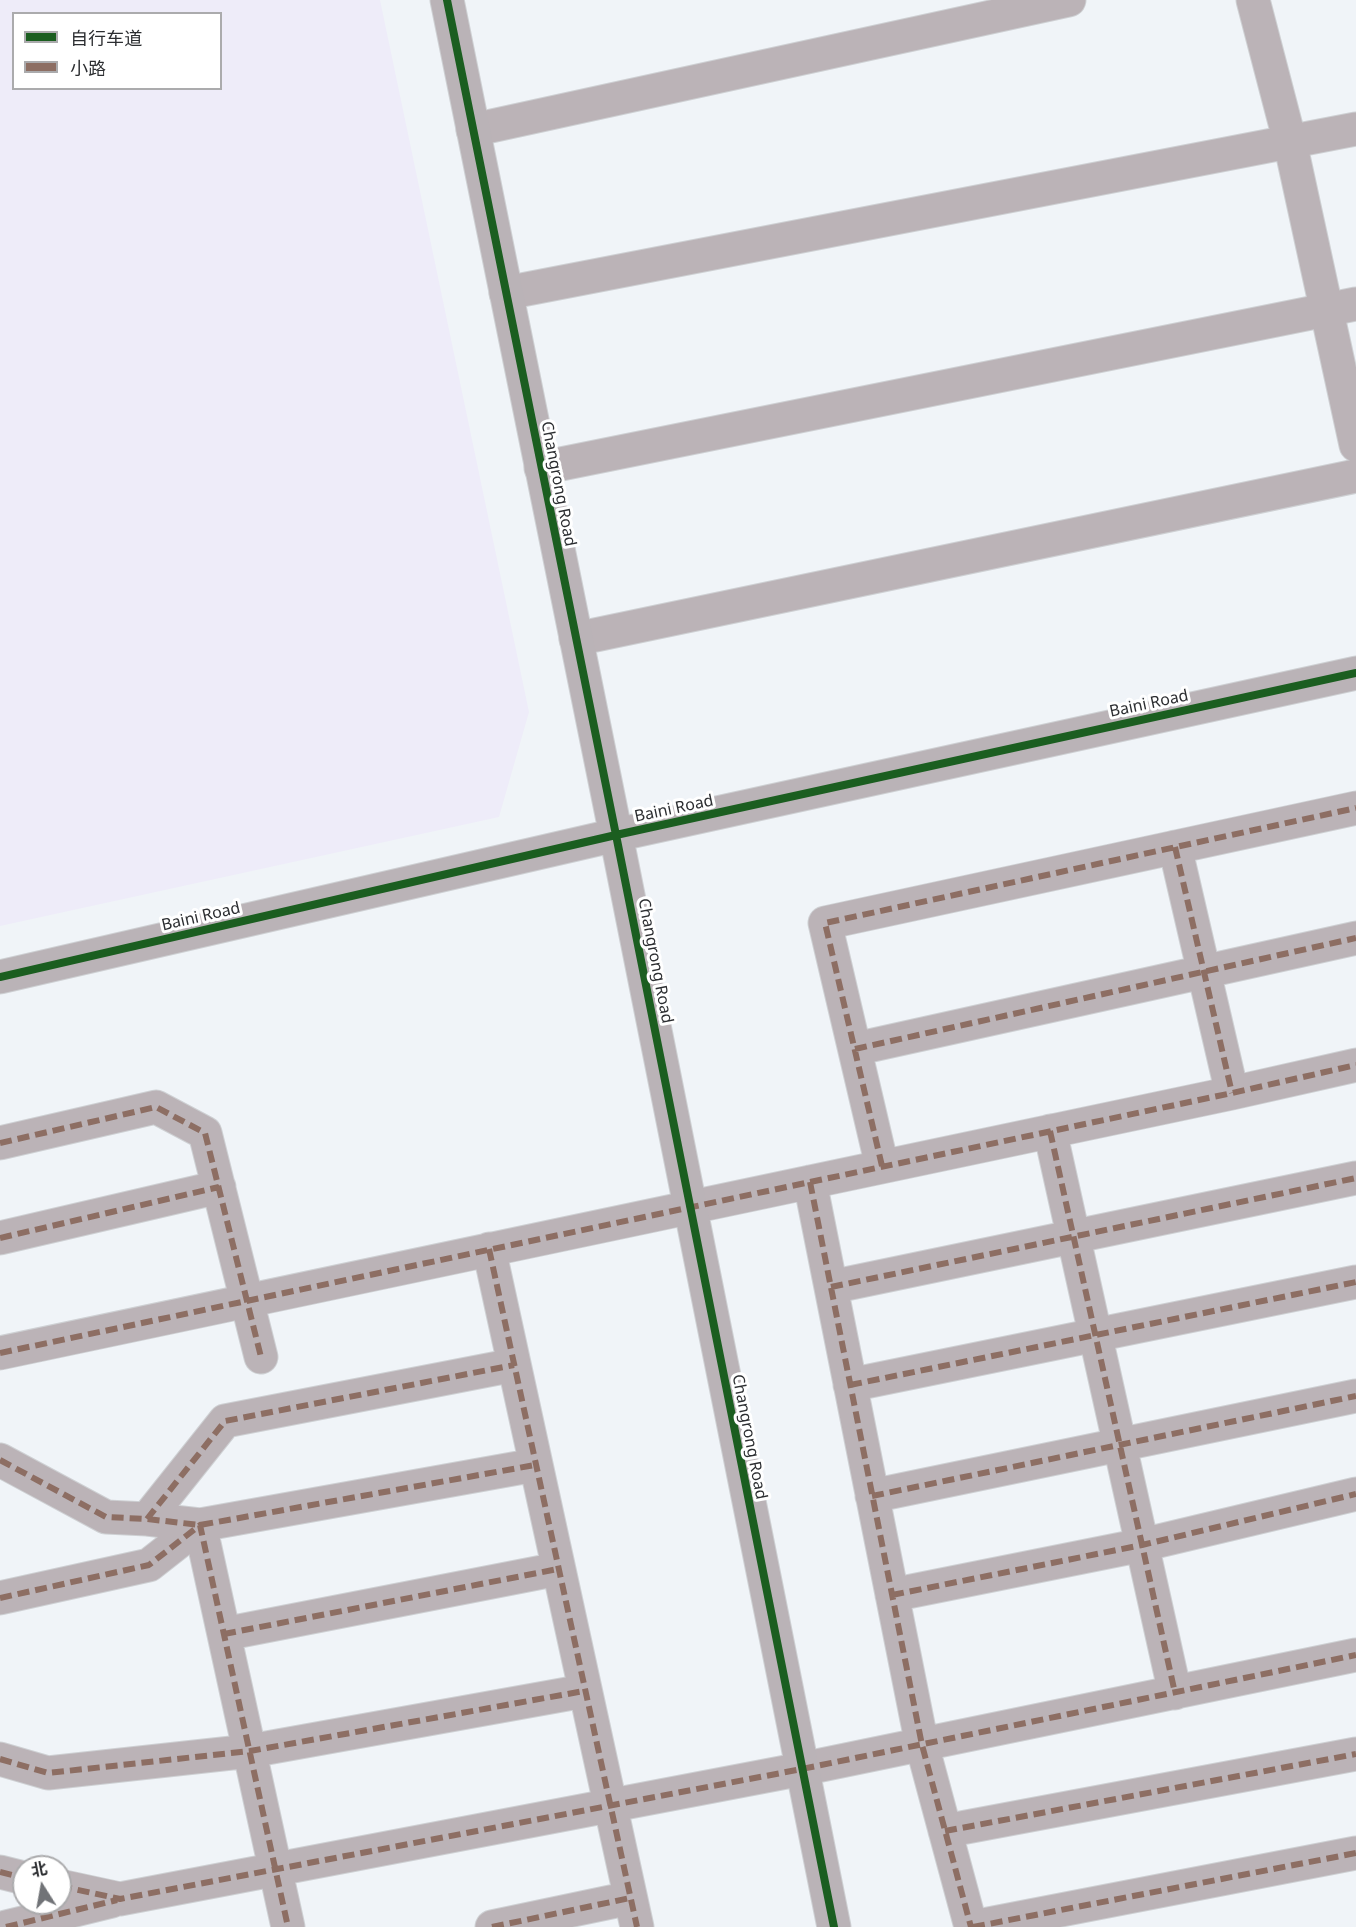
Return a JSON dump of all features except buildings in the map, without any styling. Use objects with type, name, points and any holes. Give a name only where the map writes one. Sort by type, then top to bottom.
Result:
[{"type":"street","name":"Changrong Road","points":[[447,0],[834,1927]]},
{"type":"street","points":[[473,130],[1069,0]]},
{"type":"street","points":[[1253,0],[1290,142],[1341,307],[1356,444]]},
{"type":"street","points":[[506,293],[1356,129]]},
{"type":"street","points":[[541,468],[1341,307]]},
{"type":"street","points":[[576,639],[1356,476]]},
{"type":"street","name":"Baini Road","points":[[0,977],[616,835],[1356,673]]},
{"type":"street","points":[[882,1166],[825,923],[1356,808]]},
{"type":"street","points":[[1175,847],[1232,1093]]},
{"type":"street","points":[[855,1049],[1356,938]]},
{"type":"street","points":[[0,1353],[1356,1065]]},
{"type":"street","points":[[0,1143],[156,1107],[205,1133],[261,1357]]},
{"type":"street","points":[[1050,1131],[1175,1693]]},
{"type":"street","points":[[831,1287],[1356,1178]]},
{"type":"street","points":[[810,1182],[922,1745],[972,1927],[1356,1852]]},
{"type":"street","points":[[0,1238],[219,1187]]},
{"type":"street","points":[[489,1249],[633,1913],[492,1927]]},
{"type":"street","points":[[850,1385],[1356,1282]]},
{"type":"street","points":[[147,1519],[225,1421],[514,1365]]},
{"type":"street","points":[[872,1496],[1356,1396]]},
{"type":"street","points":[[5,1467],[106,1517],[200,1525],[535,1465]]},
{"type":"street","points":[[892,1595],[1142,1545],[1356,1494]]},
{"type":"street","points":[[0,1598],[149,1565],[200,1525]]},
{"type":"street","points":[[200,1525],[288,1927]]},
{"type":"street","points":[[224,1634],[558,1569]]},
{"type":"street","points":[[6,1927],[120,1899],[802,1769],[1356,1655]]},
{"type":"street","points":[[0,1759],[48,1773],[250,1751],[584,1691]]},
{"type":"street","points":[[945,1831],[1356,1754]]},
{"type":"street","points":[[72,1889],[120,1899]]},
{"type":"shaded area","points":[[0,0],[380,0],[529,712],[499,817],[0,926]]},
{"type":"marked path","points":[[882,1166],[825,923],[1356,808]]},
{"type":"marked path","points":[[1175,847],[1232,1093]]},
{"type":"marked path","points":[[855,1049],[1356,938]]},
{"type":"marked path","points":[[0,1353],[1356,1065]]},
{"type":"marked path","points":[[0,1143],[156,1107],[205,1133],[261,1357]]},
{"type":"marked path","points":[[1050,1131],[1175,1693]]},
{"type":"marked path","points":[[831,1287],[1356,1178]]},
{"type":"marked path","points":[[810,1182],[922,1745],[971,1927]]},
{"type":"marked path","points":[[0,1238],[219,1187]]},
{"type":"marked path","points":[[489,1249],[637,1927]]},
{"type":"marked path","points":[[850,1385],[1356,1282]]},
{"type":"marked path","points":[[147,1519],[225,1421],[514,1365]]},
{"type":"marked path","points":[[872,1496],[1356,1396]]},
{"type":"marked path","points":[[0,1460],[106,1517],[200,1525],[535,1465]]},
{"type":"marked path","points":[[892,1595],[1142,1545],[1356,1494]]},
{"type":"marked path","points":[[0,1598],[149,1565],[200,1525],[288,1927]]},
{"type":"marked path","points":[[224,1634],[558,1569]]},
{"type":"marked path","points":[[72,1889],[120,1899],[802,1769],[1356,1655]]},
{"type":"marked path","points":[[0,1759],[48,1773],[250,1751],[584,1691]]},
{"type":"marked path","points":[[945,1831],[1356,1754]]},
{"type":"marked path","points":[[973,1927],[1356,1853]]},
{"type":"marked path","points":[[0,1872],[12,1875]]},
{"type":"marked path","points":[[492,1927],[630,1898]]},
{"type":"marked path","points":[[6,1927],[117,1900]]},
{"type":"cycle path","points":[[447,0],[834,1927]]},
{"type":"cycle path","points":[[0,977],[616,835],[1356,673]]}]
